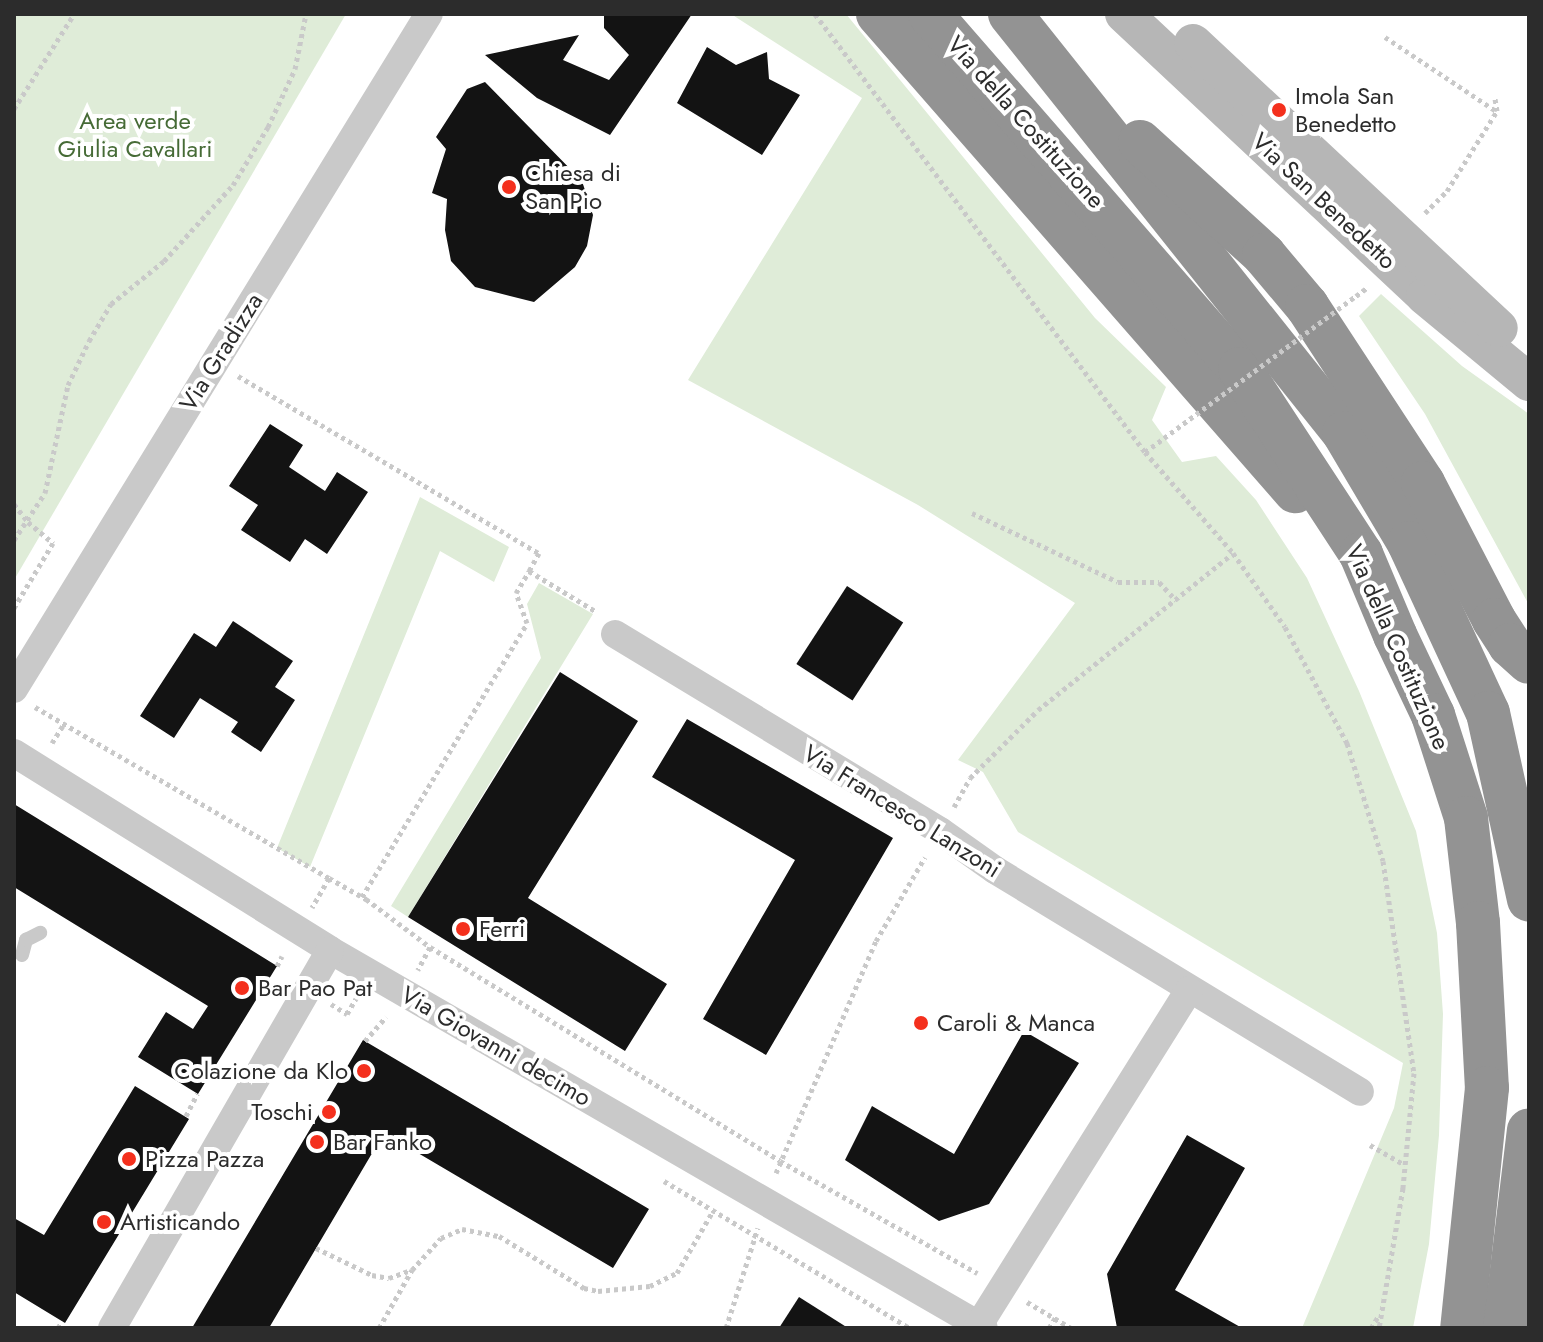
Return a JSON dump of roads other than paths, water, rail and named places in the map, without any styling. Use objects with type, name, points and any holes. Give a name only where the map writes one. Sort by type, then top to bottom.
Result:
[{"type":"highway","points":[[878,14],[1306,503],[1395,635]]},
{"type":"highway","name":"Via della Costituzione","points":[[930,14],[1240,369],[1361,554],[1433,715],[1466,818],[1478,923],[1487,1088],[1462,1328]]},
{"type":"highway","points":[[1024,30],[1264,255],[1307,306],[1423,483],[1494,620],[1510,645],[1529,662]]},
{"type":"highway","name":"Via della Costituzione","points":[[1024,30],[1344,433],[1409,543],[1488,713],[1529,900]]},
{"type":"highway","points":[[1505,1328],[1529,1130]]},
{"type":"street","name":"Via Gradizza","points":[[19,694],[429,14]]},
{"type":"street","name":"Via San Benedetto","points":[[1124,14],[1425,296],[1529,382]]},
{"type":"street","name":"Via San Benedetto","points":[[1161,14],[1529,353]]},
{"type":"street","name":"Via Francesco Lanzoni","points":[[615,634],[940,831],[995,870],[1189,990],[1360,1092]]},
{"type":"street","name":"Via Giovanni decimo","points":[[14,753],[330,950],[396,1003],[766,1202],[980,1327]]},
{"type":"street","points":[[112,1328],[330,950]]},
{"type":"street","points":[[980,1327],[1189,990]]},
{"type":"lane","points":[[20,942],[40,933]]},
{"type":"place","name":"Imola San Benedetto","points":[[1279,110]]},
{"type":"place","name":"Chiesa di San Pio","points":[[509,187]]},
{"type":"place","name":"Ferri","points":[[463,929]]},
{"type":"place","name":"Bar Pao Pat","points":[[242,988]]},
{"type":"place","name":"Caroli & Manca","points":[[921,1023]]},
{"type":"place","name":"Colazione da Klo","points":[[364,1071]]},
{"type":"place","name":"Toschi","points":[[329,1112]]},
{"type":"place","name":"Bar Fanko","points":[[317,1142]]},
{"type":"place","name":"Pizza Pazza","points":[[129,1159]]},
{"type":"place","name":"Artisticando","points":[[104,1222]]},
{"type":"park label","name":"Area verde Giulia Cavallari","points":[[135,135]]}]
